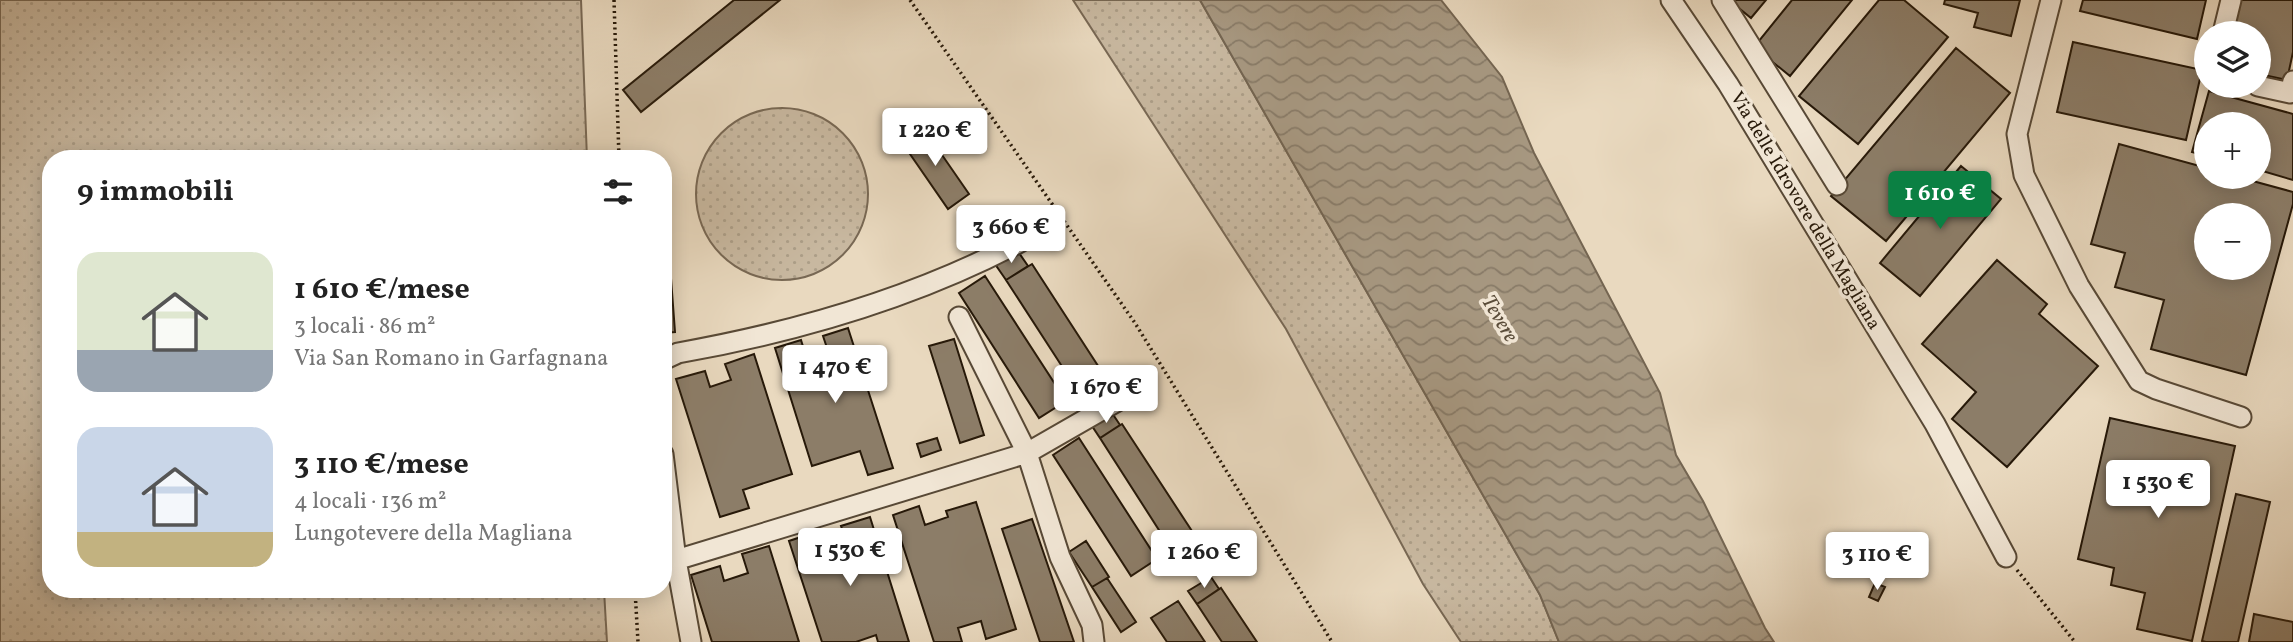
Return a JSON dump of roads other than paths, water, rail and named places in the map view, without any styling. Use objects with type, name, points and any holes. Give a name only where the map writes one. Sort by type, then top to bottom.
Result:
[{"type":"street","name":"Via delle Idrovore della Magliana","points":[[1671,0],[1728,84],[1936,424],[2006,557]]},
{"type":"street","points":[[1721,0],[1837,185]]},
{"type":"street","points":[[2051,0],[2017,134],[2024,175],[2079,286],[2139,381],[2241,417]]},
{"type":"street","points":[[2226,21],[2231,0]]},
{"type":"street","points":[[2271,89],[2290,93],[2293,80]]},
{"type":"street","points":[[672,355],[776,332],[909,292],[969,269],[1020,242]]},
{"type":"street","points":[[959,317],[1027,453],[1060,557],[1092,625],[1094,642]]},
{"type":"street","points":[[676,560],[1027,453],[1128,395]]},
{"type":"street","points":[[672,527],[691,642]]},
{"type":"water","name":"Tevere","points":[[1200,0],[1441,0],[1502,77],[1534,153],[1660,393],[1676,455],[1703,501],[1774,642],[1559,642],[1540,595]]}]
